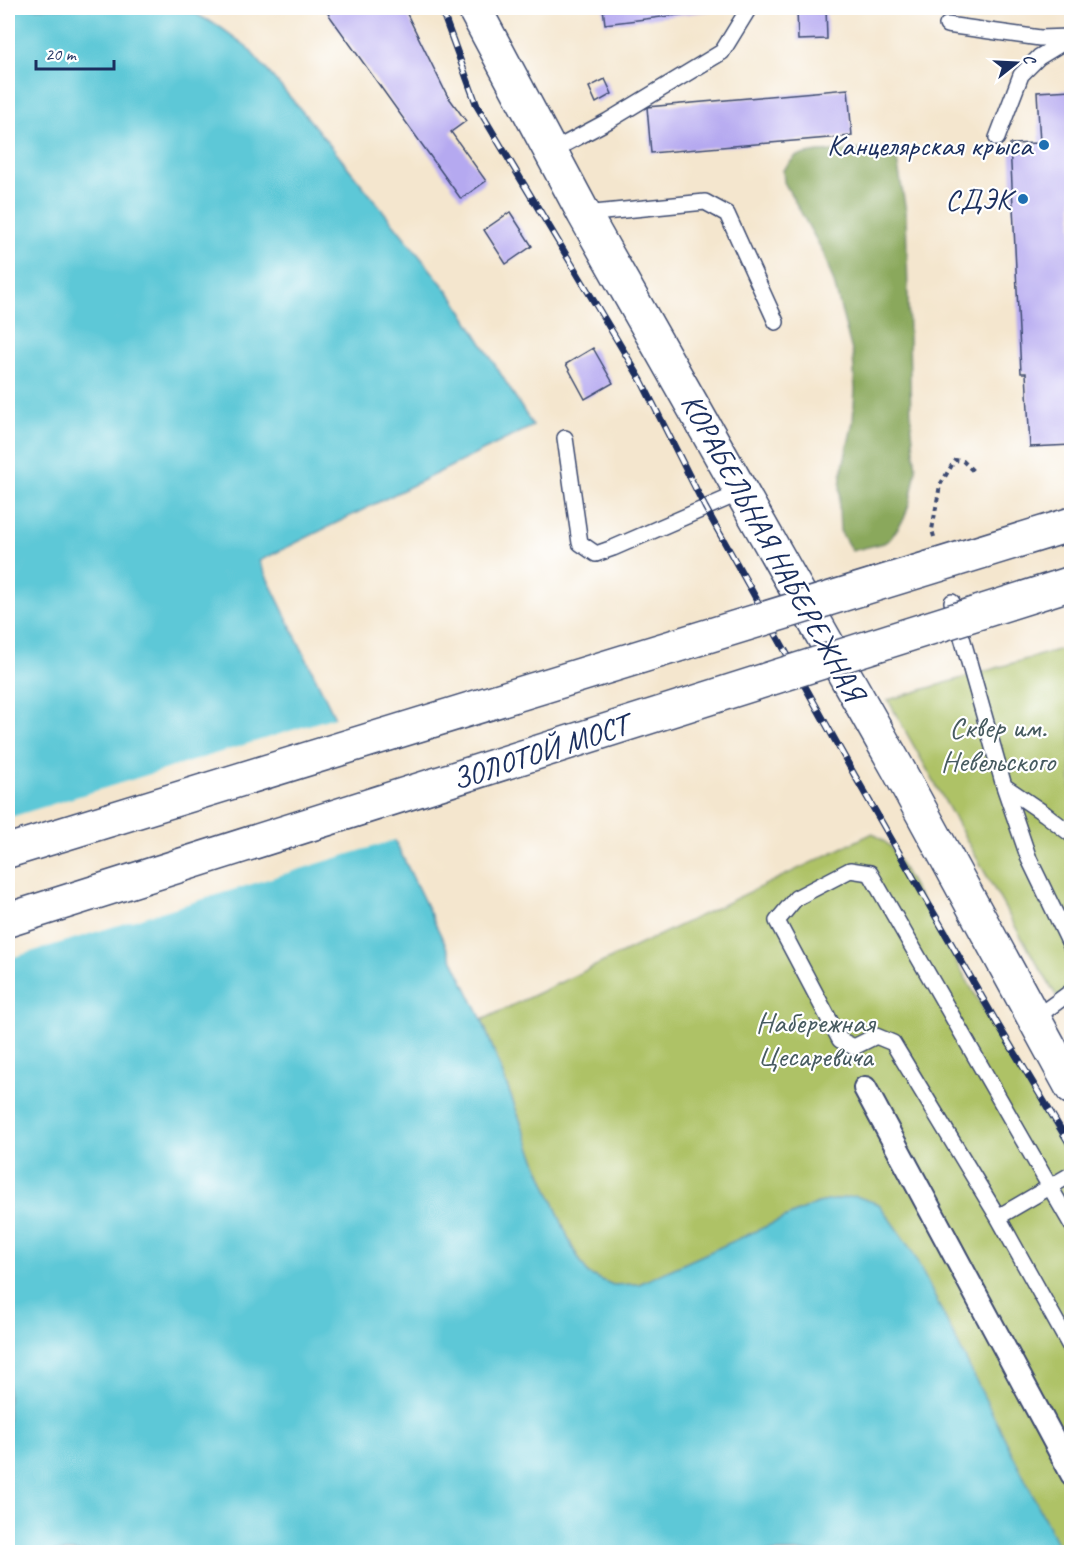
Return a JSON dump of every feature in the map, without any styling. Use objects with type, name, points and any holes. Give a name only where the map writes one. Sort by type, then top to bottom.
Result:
[{"type":"main road","name":"КОРАБЕЛЬНАЯ НАБЕРЕЖНАЯ","points":[[474,8],[584,214],[897,767],[1071,1088]]},
{"type":"main road","name":"ЗОЛОТОЙ МОСТ","points":[[8,851],[1071,524]]},
{"type":"main road","name":"ЗОЛОТОЙ МОСТ","points":[[8,920],[1071,583]]},
{"type":"street","points":[[865,1088],[1071,1474]]},
{"type":"lane","points":[[550,152],[608,121],[722,52],[749,8]]},
{"type":"lane","points":[[947,25],[1040,38],[1070,37]]},
{"type":"lane","points":[[997,138],[1021,75],[1038,57],[1070,37]]},
{"type":"lane","points":[[584,214],[705,202],[727,214],[776,322]]},
{"type":"lane","points":[[565,438],[580,543],[596,554],[742,492]]},
{"type":"lane","points":[[952,602],[1004,786],[1029,859],[1071,948]]},
{"type":"lane","points":[[1004,786],[1071,835]]},
{"type":"lane","points":[[1071,1226],[870,873],[850,870],[796,898],[777,921],[840,1040],[854,1047],[876,1036],[893,1043],[998,1217],[1071,1350]]},
{"type":"lane","points":[[1037,1027],[1046,1010],[1071,990]]},
{"type":"lane","points":[[998,1217],[1071,1174]]},
{"type":"path","points":[[935,540],[932,530],[940,485],[955,460],[963,461],[974,472]]},
{"type":"green space","points":[[879,149],[890,153],[897,160],[906,211],[911,420],[916,470],[904,519],[891,538],[884,543],[852,551],[840,531],[839,508],[841,475],[853,422],[855,389],[853,355],[834,283],[823,252],[784,182],[783,170],[796,156],[818,152]]},
{"type":"green space","name":"Сквер им. Невельского","points":[[1071,646],[1071,1020],[1024,942],[888,700]]},
{"type":"green space","name":"Набережная Цесаревича","points":[[873,833],[890,846],[1071,1162],[1071,1552],[1061,1552],[818,1203],[639,1284],[613,1285],[588,1274],[572,1247],[531,1149],[482,1020]]},
{"type":"water","points":[[8,8],[158,8],[194,13],[220,27],[246,46],[308,118],[455,300],[533,426],[259,561],[482,1020],[531,1149],[572,1247],[588,1274],[613,1285],[639,1284],[818,1203],[855,1196],[879,1204],[912,1251],[1061,1552],[8,1552]]},
{"type":"pier","points":[[338,716],[398,839],[8,959],[8,818]]},
{"type":"building","points":[[324,8],[404,8],[447,95],[466,121],[451,132],[486,181],[461,199]]},
{"type":"building","points":[[603,8],[726,8],[726,9],[605,24]]},
{"type":"building","points":[[797,8],[826,8],[827,39],[798,40]]},
{"type":"building","points":[[1005,8],[1050,8],[1050,10],[1006,12]]},
{"type":"building","points":[[605,79],[612,94],[596,103],[589,87]]},
{"type":"building","points":[[848,89],[852,136],[651,153],[647,107]]},
{"type":"building","points":[[1072,90],[1072,445],[1030,447],[1026,373],[1021,373],[1010,144],[1040,143],[1037,92]]},
{"type":"building","points":[[510,212],[532,246],[506,264],[484,230]]},
{"type":"building","points":[[593,348],[613,383],[585,399],[566,364]]},
{"type":"railway","points":[[441,8],[477,106],[641,380],[705,507],[855,776],[998,1025],[1072,1148]]},
{"type":"place","name":"Канцелярская крыса","points":[[1044,145]]},
{"type":"place","name":"СДЭК","points":[[1023,199]]}]
